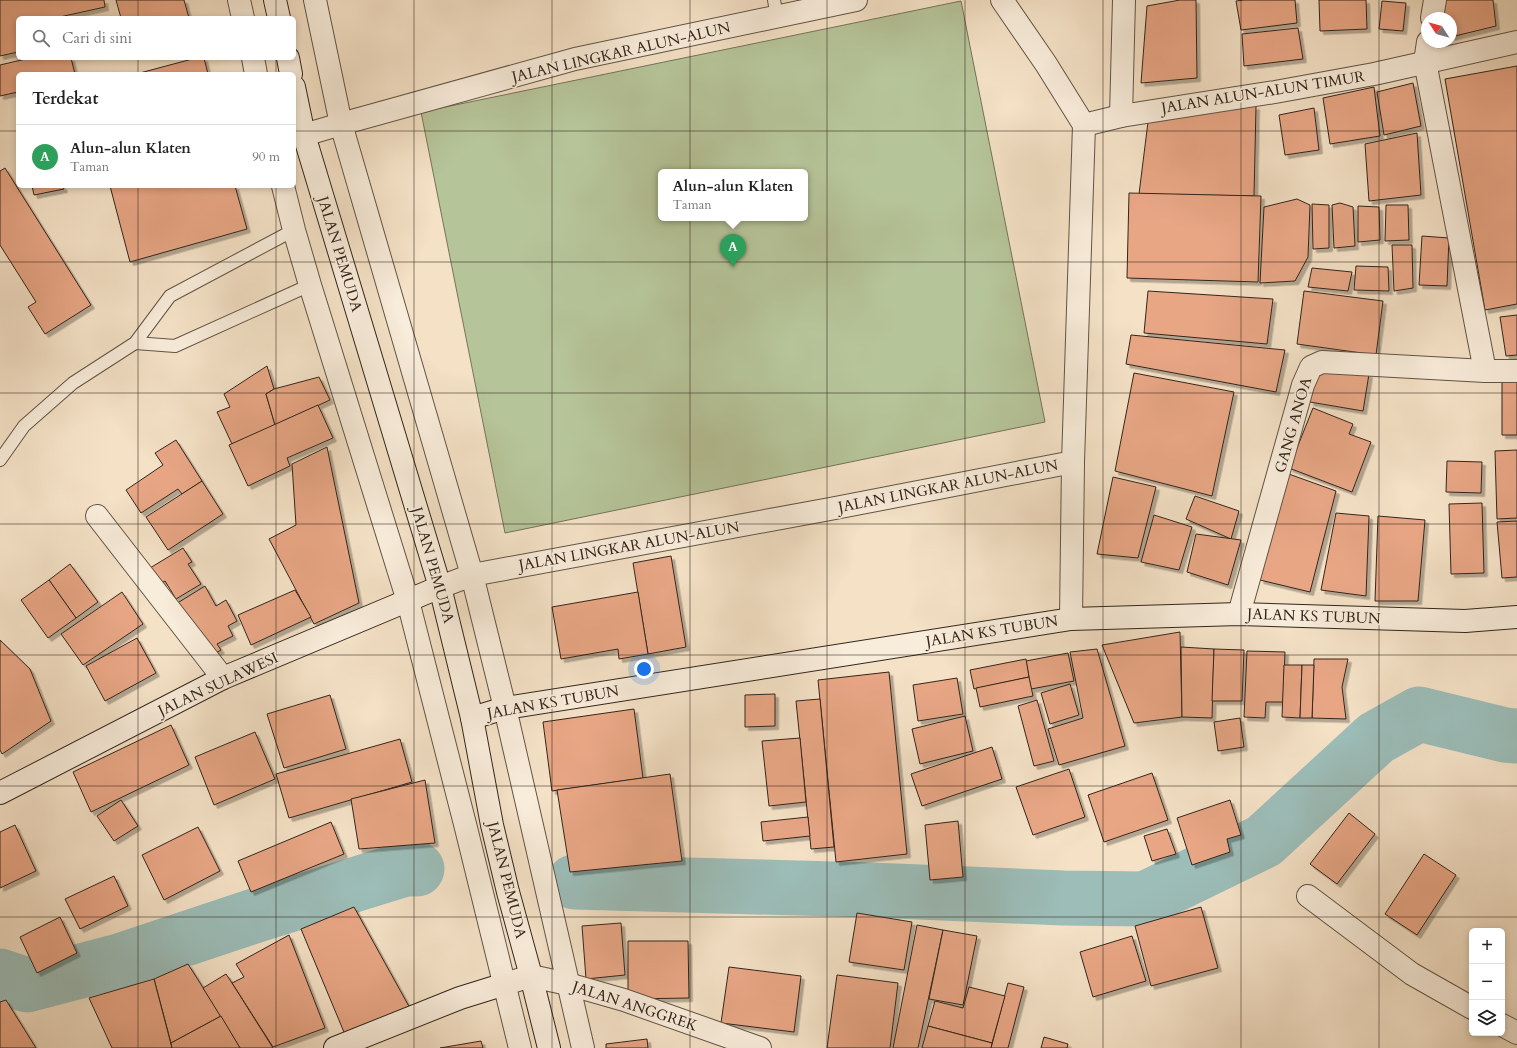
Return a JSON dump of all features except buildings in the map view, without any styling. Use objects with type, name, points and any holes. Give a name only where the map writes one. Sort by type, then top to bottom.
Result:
[{"type":"street","points":[[239,0],[243,16]]},
{"type":"street","points":[[275,0],[279,16]]},
{"type":"street","points":[[315,0],[341,124],[472,575],[505,708],[583,1048]]},
{"type":"street","name":"JALAN LINGKAR ALUN-ALUN","points":[[304,135],[575,59],[776,8],[856,0]]},
{"type":"street","points":[[1002,0],[1046,64],[1084,125]]},
{"type":"street","points":[[1121,116],[1124,0]]},
{"type":"street","points":[[1433,12],[1435,0]]},
{"type":"street","name":"JALAN ALUN-ALUN TIMUR","points":[[1084,125],[1121,116],[1275,92],[1374,74],[1427,52],[1517,42]]},
{"type":"street","points":[[1427,52],[1485,371]]},
{"type":"street","points":[[253,60],[256,72]]},
{"type":"street","points":[[288,60],[291,72]]},
{"type":"street","name":"JALAN PEMUDA","points":[[296,97],[304,135],[440,587],[472,718],[494,832],[508,892],[549,1048]]},
{"type":"street","name":"JALAN LINGKAR ALUN-ALUN","points":[[440,587],[472,575],[830,509],[1073,462],[1084,125]]},
{"type":"street","points":[[284,188],[310,285],[408,601],[520,1048]]},
{"type":"street","name":"GANG ANOA","points":[[1239,614],[1303,385],[1311,367],[1322,362],[1338,362],[1485,371],[1517,371]]},
{"type":"street","points":[[1071,619],[1073,462]]},
{"type":"street","points":[[97,516],[223,678]]},
{"type":"street","name":"JALAN SULAWESI","points":[[0,793],[223,678],[440,587]]},
{"type":"street","name":"JALAN KS TUBUN","points":[[472,718],[505,708],[1071,619],[1239,614],[1466,621],[1517,617]]},
{"type":"street","points":[[1308,896],[1412,974],[1469,1006]]},
{"type":"street","points":[[335,1048],[460,998],[531,976]]},
{"type":"street","name":"JALAN ANGGREK","points":[[531,976],[568,984],[624,1000],[760,1048]]},
{"type":"street","points":[[1505,1027],[1517,1033]]},
{"type":"lane","points":[[0,460],[24,426],[73,383],[135,343],[170,296],[294,230]]},
{"type":"lane","points":[[135,343],[175,346],[310,285]]},
{"type":"green space","points":[[961,1],[1045,422],[505,533],[421,112]]},
{"type":"waterway","points":[[574,882],[871,890],[1063,898],[1145,899],[1264,841],[1376,738],[1419,714],[1505,735],[1517,736]]},
{"type":"waterway","points":[[0,976],[27,985],[119,961],[257,915],[405,869],[417,869]]},
{"type":"place","name":"Alun-alun Klaten","points":[[733,267]]}]
